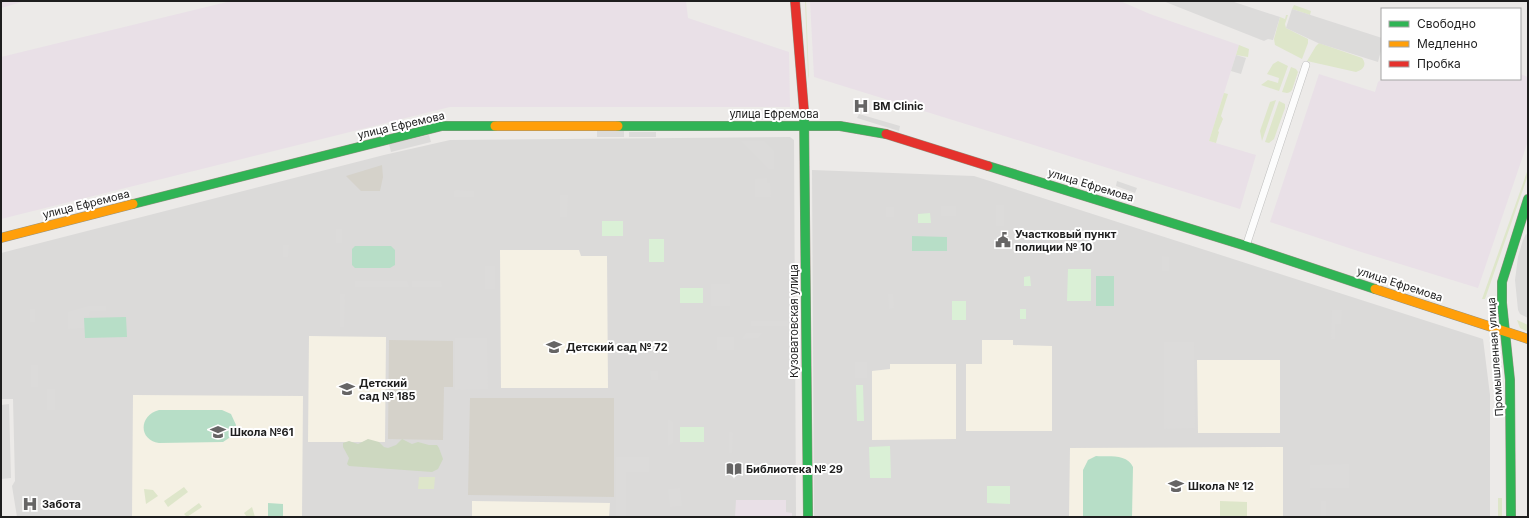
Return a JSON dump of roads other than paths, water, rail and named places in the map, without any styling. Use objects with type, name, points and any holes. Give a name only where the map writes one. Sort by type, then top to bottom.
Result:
[{"type":"street","name":"Кузоватовская улица","points":[[795,1],[805,125],[808,517]]},
{"type":"street","points":[[1246,246],[1306,65]]},
{"type":"street","name":"улица Ефремова","points":[[1,238],[442,126],[805,125],[847,127],[879,132],[1246,246],[1528,339]]},
{"type":"street","name":"Промышленная улица","points":[[1511,517],[1511,396],[1506,331],[1502,303],[1502,282],[1528,198]]},
{"type":"place","name":"BM Clinic","points":[[861,106]]},
{"type":"place","name":"Участковый пункт полиции № 10","points":[[1003,240]]},
{"type":"place","name":"Детский сад № 72","points":[[554,347]]},
{"type":"place","name":"Детский сад № 185","points":[[347,389]]},
{"type":"place","name":"Школа №61","points":[[218,432]]},
{"type":"place","name":"Библиотека № 29","points":[[734,469]]},
{"type":"place","name":"Школа № 12","points":[[1176,486]]},
{"type":"place","name":"Забота","points":[[30,504]]}]
